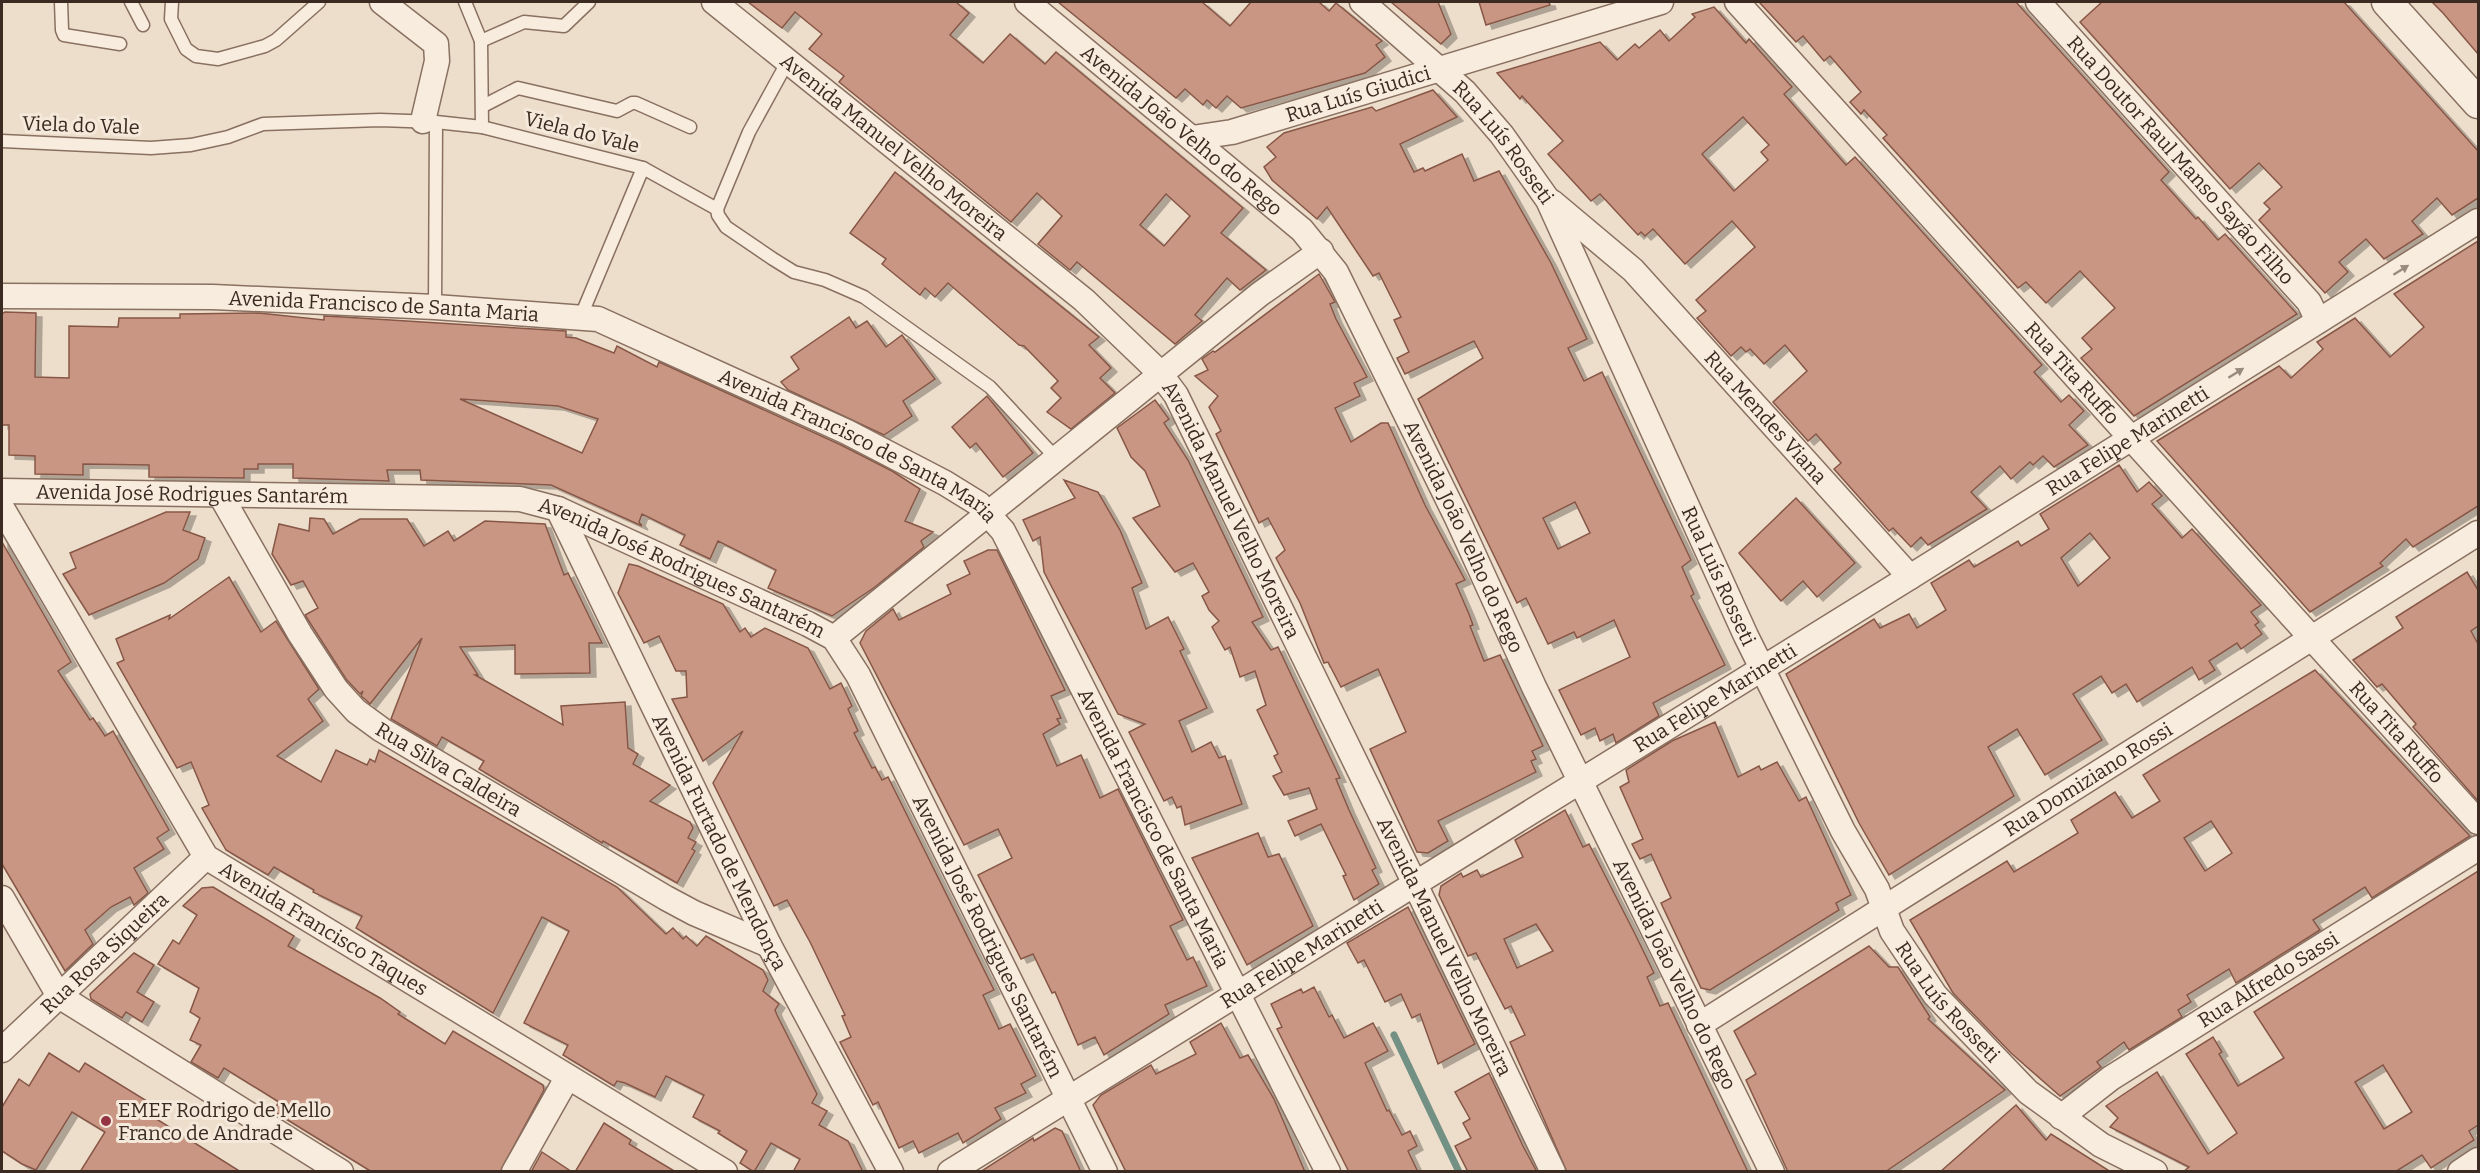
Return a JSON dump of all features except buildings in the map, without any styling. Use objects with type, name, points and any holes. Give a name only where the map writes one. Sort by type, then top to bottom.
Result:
[{"type":"street","points":[[382,2],[436,44],[437,61],[430,121]]},
{"type":"street","name":"Avenida João Velho do Rego","points":[[1027,2],[1302,230],[1321,251],[1342,282],[1772,1172]]},
{"type":"street","name":"Rua Luís Rosseti","points":[[1362,2],[1465,92],[1502,135],[1548,200],[1763,668],[1843,831],[1877,890],[1892,932],[1935,995],[2028,1092],[2101,1145],[2155,1172]]},
{"type":"street","name":"Rua Luís Giudici","points":[[1192,138],[1232,132],[1661,2]]},
{"type":"street","name":"Rua Tita Ruffo","points":[[1737,2],[2478,822]]},
{"type":"street","name":"Rua Doutor Raul Manso Sayão Filho","points":[[2038,2],[2309,302],[2318,321]]},
{"type":"street","points":[[2387,2],[2478,103]]},
{"type":"street","name":"Avenida Manuel Velho Moreira","points":[[720,3],[788,61],[1084,300],[1161,374],[1176,395],[1553,1172]]},
{"type":"street","name":"Rua Mendes Viana","points":[[1548,200],[1621,260],[1910,577]]},
{"type":"street","name":"Rua Felipe Marinetti","points":[[950,1172],[1414,882],[1910,577],[2478,221]]},
{"type":"street","points":[[834,638],[987,513],[1039,475],[1056,458],[1260,294],[1321,251]]},
{"type":"street","points":[[1588,290],[1598,267],[1621,260]]},
{"type":"street","name":"Avenida Francisco de Santa Maria","points":[[2,297],[213,297],[581,316],[611,324],[847,432],[945,483],[979,504],[1003,531],[1182,879],[1328,1172]]},
{"type":"street","name":"Avenida José Rodrigues Santarém","points":[[2,491],[520,499],[558,509],[834,638],[858,675],[1105,1172]]},
{"type":"street","name":"Rua Silva Caldeira","points":[[221,496],[300,634],[336,689],[356,711],[382,730],[666,898],[694,913],[769,945]]},
{"type":"street","name":"Avenida Francisco Taques","points":[[2,508],[206,857],[725,1172]]},
{"type":"street","name":"Avenida Furtado de Mendonça","points":[[558,509],[769,945],[891,1172]]},
{"type":"street","name":"Rua Domiziano Rossi","points":[[1699,1025],[2478,533]]},
{"type":"street","name":"Rua Alfredo Sassi","points":[[2061,1117],[2111,1078],[2478,848]]},
{"type":"street","name":"Rua Rosa Siqueira","points":[[2,1050],[206,857]]},
{"type":"street","points":[[2,898],[59,996],[341,1172]]},
{"type":"street","points":[[514,1172],[567,1078]]},
{"type":"street","points":[[2460,1172],[2478,1160]]},
{"type":"lane","points":[[61,2],[64,35],[120,44]]},
{"type":"lane","points":[[131,2],[143,25]]},
{"type":"lane","points":[[172,2],[171,19],[186,49],[196,56],[218,59],[265,46],[276,40],[319,2]]},
{"type":"lane","points":[[465,2],[480,41],[482,127]]},
{"type":"lane","points":[[480,41],[524,22],[564,26],[571,22],[589,2]]},
{"type":"lane","points":[[717,209],[749,132],[788,61]]},
{"type":"lane","points":[[483,106],[518,88],[617,111],[636,103],[690,127]]},
{"type":"lane","points":[[430,121],[435,307]]},
{"type":"lane","name":"Viela do Vale","points":[[2,141],[151,148],[191,145],[228,137],[264,124],[430,121],[482,127],[643,168],[717,209],[717,215],[726,228],[773,260],[794,272],[825,280],[864,297],[990,387],[1056,458]]},
{"type":"lane","points":[[581,316],[643,168]]},
{"type":"waterway","points":[[1394,1035],[1459,1172]]},
{"type":"place","name":"EMEF Rodrigo de Mello Franco de Andrade","points":[[106,1121]]}]
